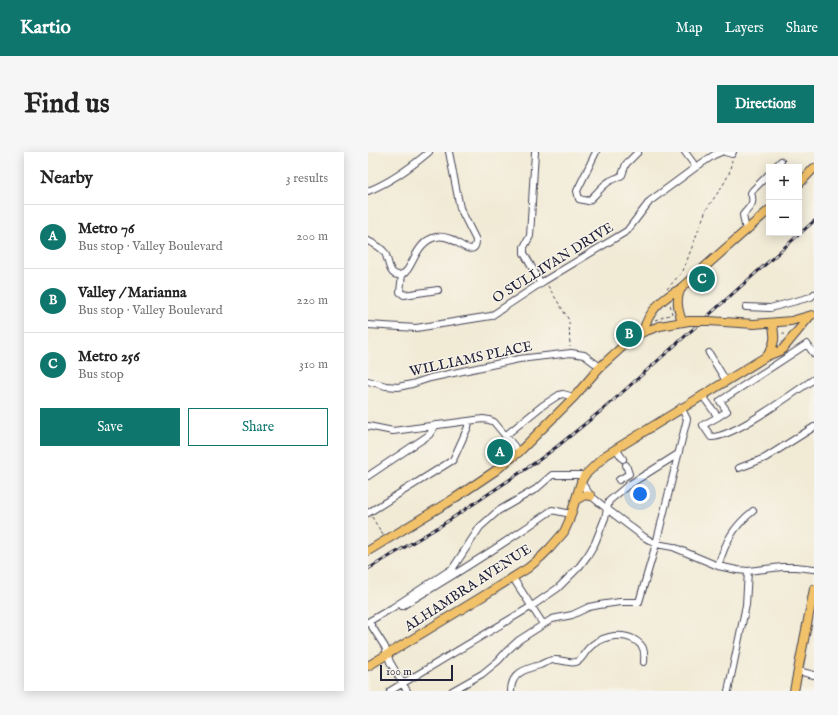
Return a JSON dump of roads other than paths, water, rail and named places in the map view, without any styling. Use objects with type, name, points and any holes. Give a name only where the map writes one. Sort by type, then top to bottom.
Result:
[{"type":"main road","points":[[802,181],[814,168]]},
{"type":"main road","points":[[642,332],[650,312],[674,292],[682,288],[766,213]]},
{"type":"main road","points":[[682,288],[678,301],[686,321]]},
{"type":"main road","points":[[368,551],[433,513],[481,481],[519,452],[574,397],[600,366],[631,339],[642,332],[660,326],[686,321],[754,324],[791,321],[812,315]]},
{"type":"main road","name":"ALHAMBRA AVENUE","points":[[368,666],[528,568],[550,548],[564,532],[583,479],[597,463],[681,407],[767,356],[782,350],[812,315]]},
{"type":"main road","points":[[767,356],[774,344],[775,335],[772,323]]},
{"type":"main road","points":[[576,500],[585,495],[591,496]]},
{"type":"main road","points":[[794,691],[812,610],[814,589]]},
{"type":"street","points":[[368,191],[390,182],[411,168],[429,152]]},
{"type":"street","points":[[368,240],[378,246],[385,253],[390,269],[394,274],[402,274],[408,269],[424,242],[431,238],[444,237],[451,239],[465,248],[470,249],[474,247],[476,244],[474,234],[465,220],[460,208],[449,152]]},
{"type":"street","points":[[535,152],[530,236],[524,246],[524,253],[542,282]]},
{"type":"street","points":[[596,152],[577,191],[579,199],[584,201],[591,199],[610,181],[622,175],[626,164],[638,152]]},
{"type":"street","points":[[685,152],[696,167]]},
{"type":"street","name":"O SULLIVAN DRIVE","points":[[368,325],[416,328],[484,318],[498,312],[542,282],[627,231],[650,201],[696,167],[714,155],[722,152]]},
{"type":"street","points":[[725,152],[732,153]]},
{"type":"street","points":[[778,164],[781,161]]},
{"type":"street","points":[[746,231],[743,215],[753,204],[751,193],[766,177]]},
{"type":"street","points":[[402,274],[400,292],[404,295],[438,290]]},
{"type":"street","points":[[746,307],[770,308],[811,297],[814,294]]},
{"type":"street","points":[[814,354],[807,344],[726,396],[720,401],[727,411],[703,425],[711,437],[717,438],[745,424],[814,379]]},
{"type":"street","name":"WILLIAMS PLACE","points":[[368,381],[386,386],[398,387],[430,378],[519,359],[571,353],[584,355],[600,366]]},
{"type":"street","points":[[709,353],[726,381]]},
{"type":"street","points":[[505,436],[558,394],[574,397]]},
{"type":"street","points":[[702,395],[718,417]]},
{"type":"street","points":[[452,691],[482,674],[498,662],[519,640],[552,619],[572,616],[590,607],[599,605],[620,602],[639,602],[656,544],[687,419],[681,407]]},
{"type":"street","points":[[368,426],[393,430],[489,420],[494,422],[519,452]]},
{"type":"street","points":[[370,515],[453,460],[469,421]]},
{"type":"street","points":[[368,476],[430,435],[436,425]]},
{"type":"street","points":[[739,468],[765,458],[814,426]]},
{"type":"street","points":[[616,449],[629,474],[619,480]]},
{"type":"street","points":[[390,691],[532,606],[558,588],[579,567],[595,543],[609,501],[627,486],[678,454]]},
{"type":"street","points":[[369,624],[453,568],[480,527],[498,511],[536,489],[552,475],[583,479],[591,496],[644,537],[656,544],[672,547],[731,570],[748,571],[782,567],[814,569]]},
{"type":"street","points":[[369,624],[468,567],[552,510],[571,514]]},
{"type":"street","points":[[718,566],[724,547],[735,528],[753,511]]},
{"type":"street","points":[[728,691],[746,605],[748,571]]},
{"type":"street","points":[[513,578],[543,624]]},
{"type":"street","points":[[369,624],[385,647],[390,662],[407,691]]},
{"type":"street","points":[[510,691],[513,680],[518,673],[527,668],[554,660],[576,662],[582,658],[588,649],[604,638],[614,636],[632,638],[642,644],[645,650],[644,662]]},
{"type":"street","points":[[798,671],[814,675]]},
{"type":"railway","points":[[368,569],[442,525],[559,445],[607,406],[814,221]]},
{"type":"place","name":"Metro 256","points":[[702,279]]},
{"type":"place","name":"Valley / Marianna","points":[[629,334]]},
{"type":"place","name":"Metro 76","points":[[500,452]]}]
